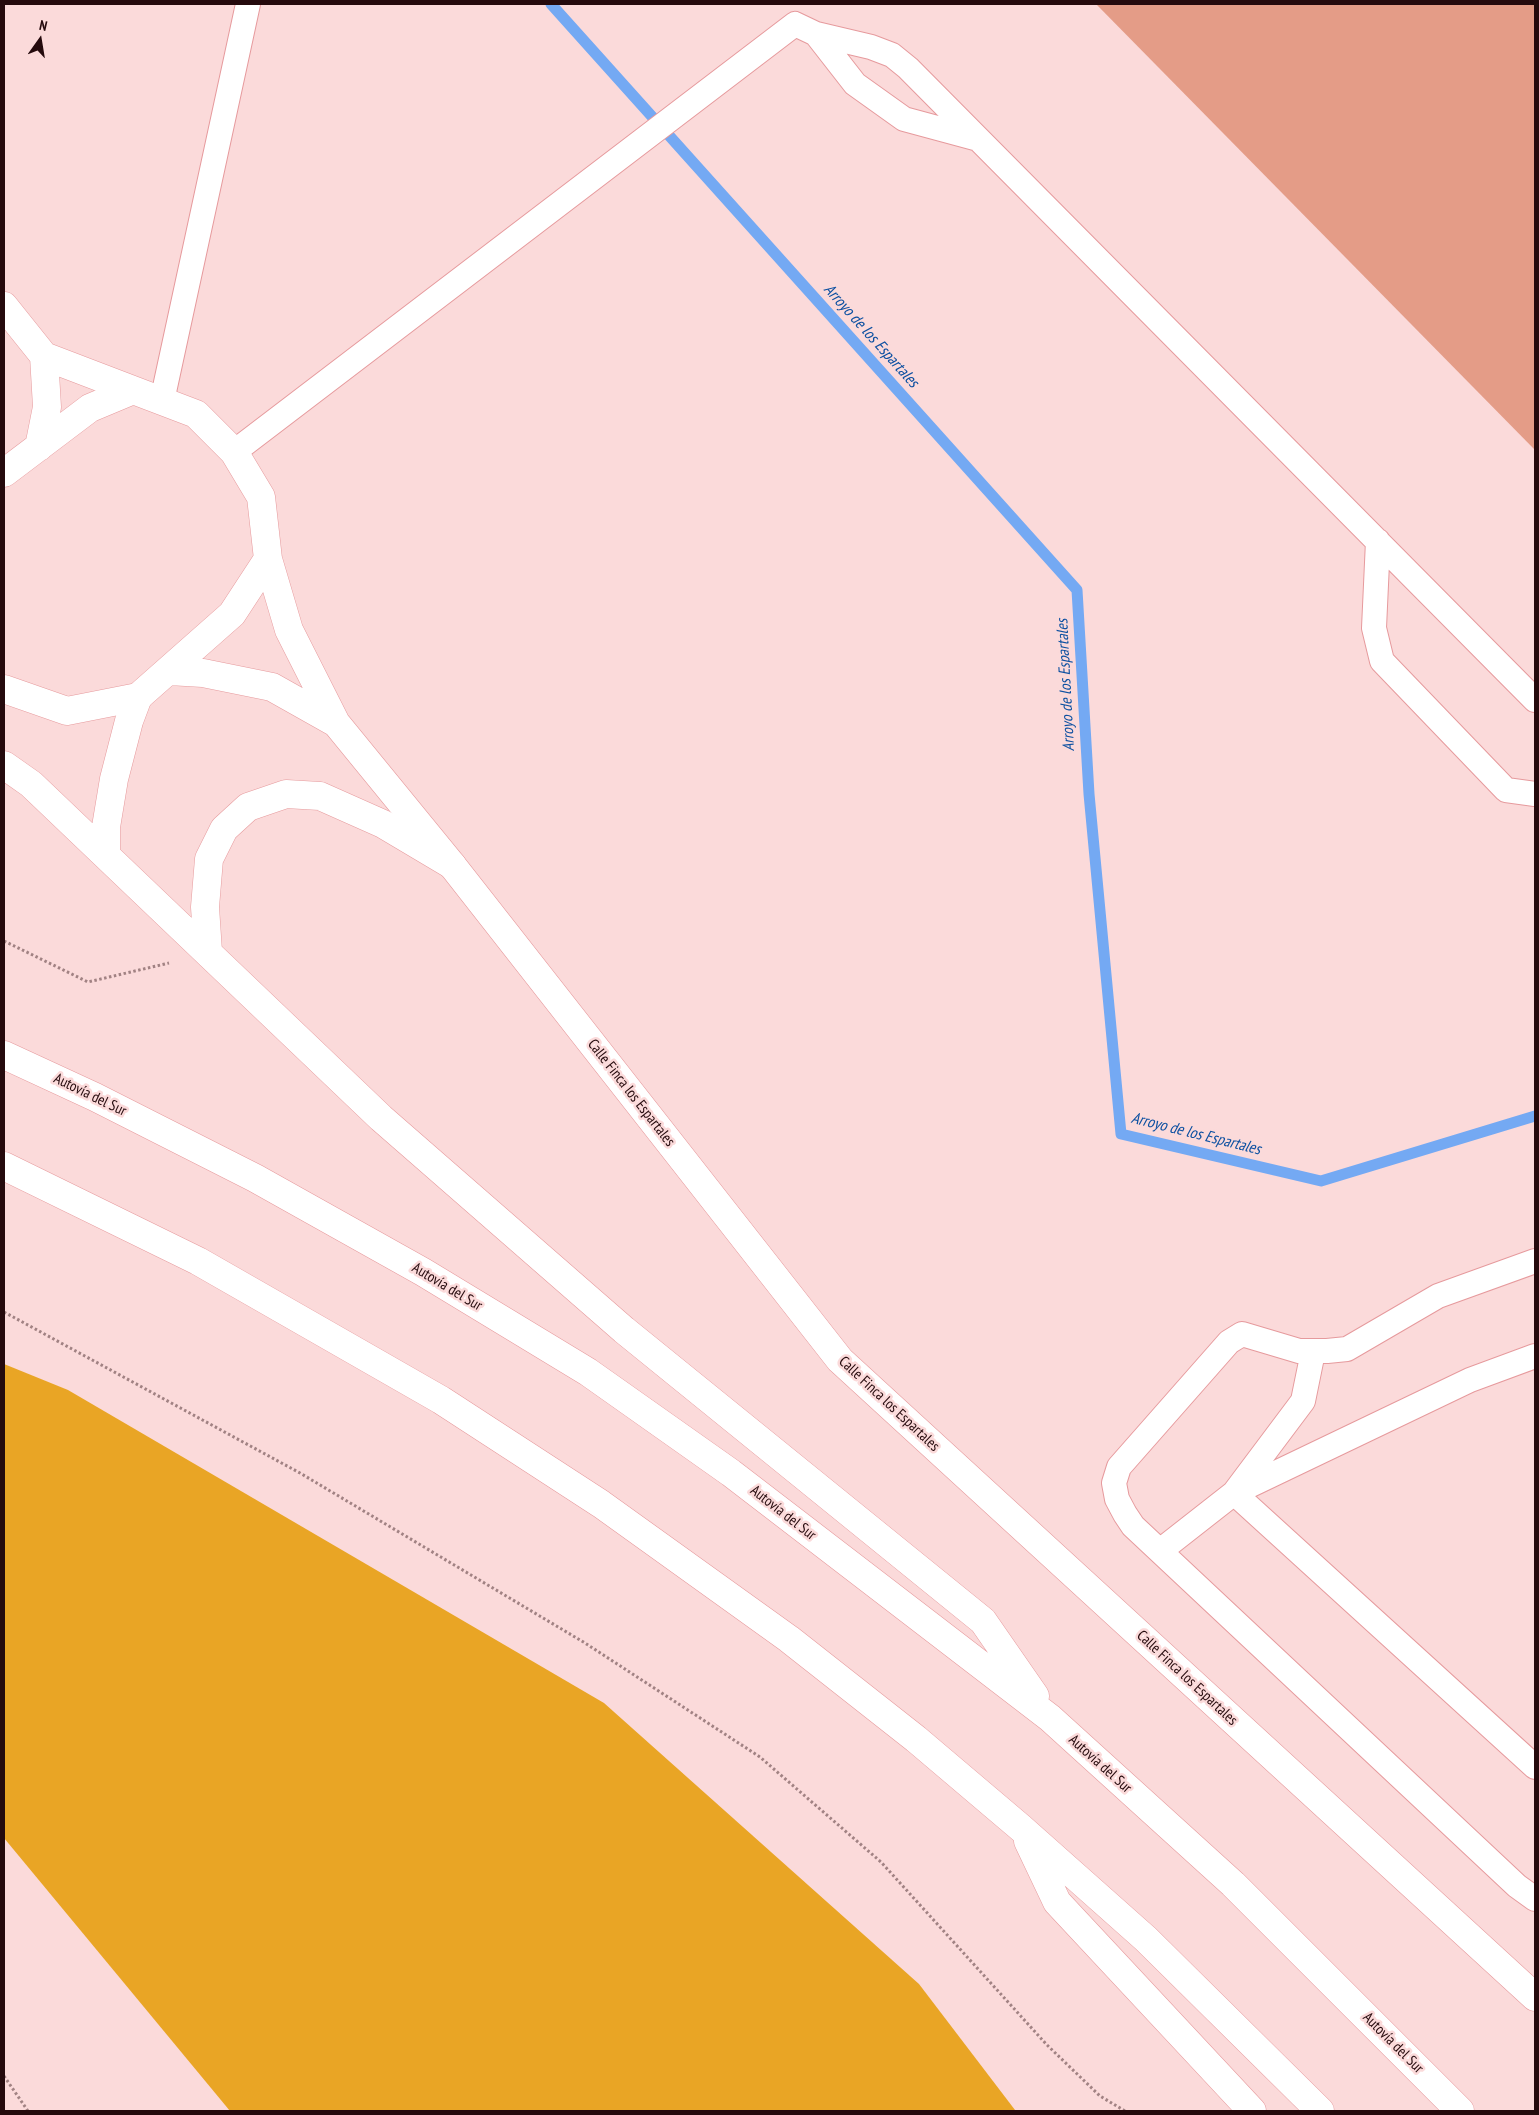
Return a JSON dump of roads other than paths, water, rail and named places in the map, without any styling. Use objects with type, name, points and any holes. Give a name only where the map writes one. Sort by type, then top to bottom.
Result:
[{"type":"main road","points":[[4,306],[44,356],[47,407],[39,447]]},
{"type":"main road","name":"Calle Finca los Espartales","points":[[44,356],[196,414],[234,452],[261,497],[268,559],[289,630],[336,723],[452,865],[840,1360],[1535,1997]]},
{"type":"main road","points":[[4,473],[90,408],[134,390]]},
{"type":"main road","points":[[4,689],[68,711],[138,697],[232,614],[268,559]]},
{"type":"main road","name":"Calle Finca los Espartales","points":[[169,671],[203,673],[272,687],[336,723]]},
{"type":"main road","points":[[106,855],[106,827],[114,779],[129,721],[138,697]]},
{"type":"main road","points":[[4,765],[31,784],[381,1118],[624,1330],[983,1621],[1050,1718]]},
{"type":"main road","points":[[208,952],[205,907],[209,860],[224,829],[248,807],[286,794],[320,796],[383,824],[452,865]]},
{"type":"main road","name":"Autovía del Sur","points":[[4,1055],[96,1097],[254,1178],[423,1272],[588,1372],[732,1473],[1050,1718],[1234,1884],[1460,2111]]},
{"type":"main road","points":[[4,1166],[198,1261],[441,1400],[585,1494],[789,1639],[916,1739],[1021,1828],[1146,1940],[1320,2111]]},
{"type":"main road","points":[[1021,1828],[1057,1902],[1252,2111]]},
{"type":"lane","points":[[162,401],[248,4]]},
{"type":"lane","points":[[234,452],[794,24],[816,34],[854,41],[892,55],[908,68],[1535,700]]},
{"type":"lane","points":[[816,34],[854,84],[904,119],[978,139]]},
{"type":"lane","points":[[1378,541],[1374,628],[1382,661],[1506,790],[1535,794]]},
{"type":"lane","points":[[1535,1260],[1438,1296],[1347,1349],[1313,1352],[1299,1351],[1242,1334],[1229,1342],[1119,1468],[1114,1482],[1117,1499],[1133,1526],[1517,1886],[1535,1899]]},
{"type":"lane","points":[[1234,1493],[1303,1401],[1313,1352]]},
{"type":"lane","points":[[1160,1552],[1234,1493],[1470,1380],[1535,1356]]},
{"type":"lane","points":[[1234,1493],[1535,1767]]},
{"type":"waterway","name":"Arroyo de los Espartales","points":[[551,4],[1077,590],[1089,794],[1121,1134],[1321,1181],[1535,1116]]}]
